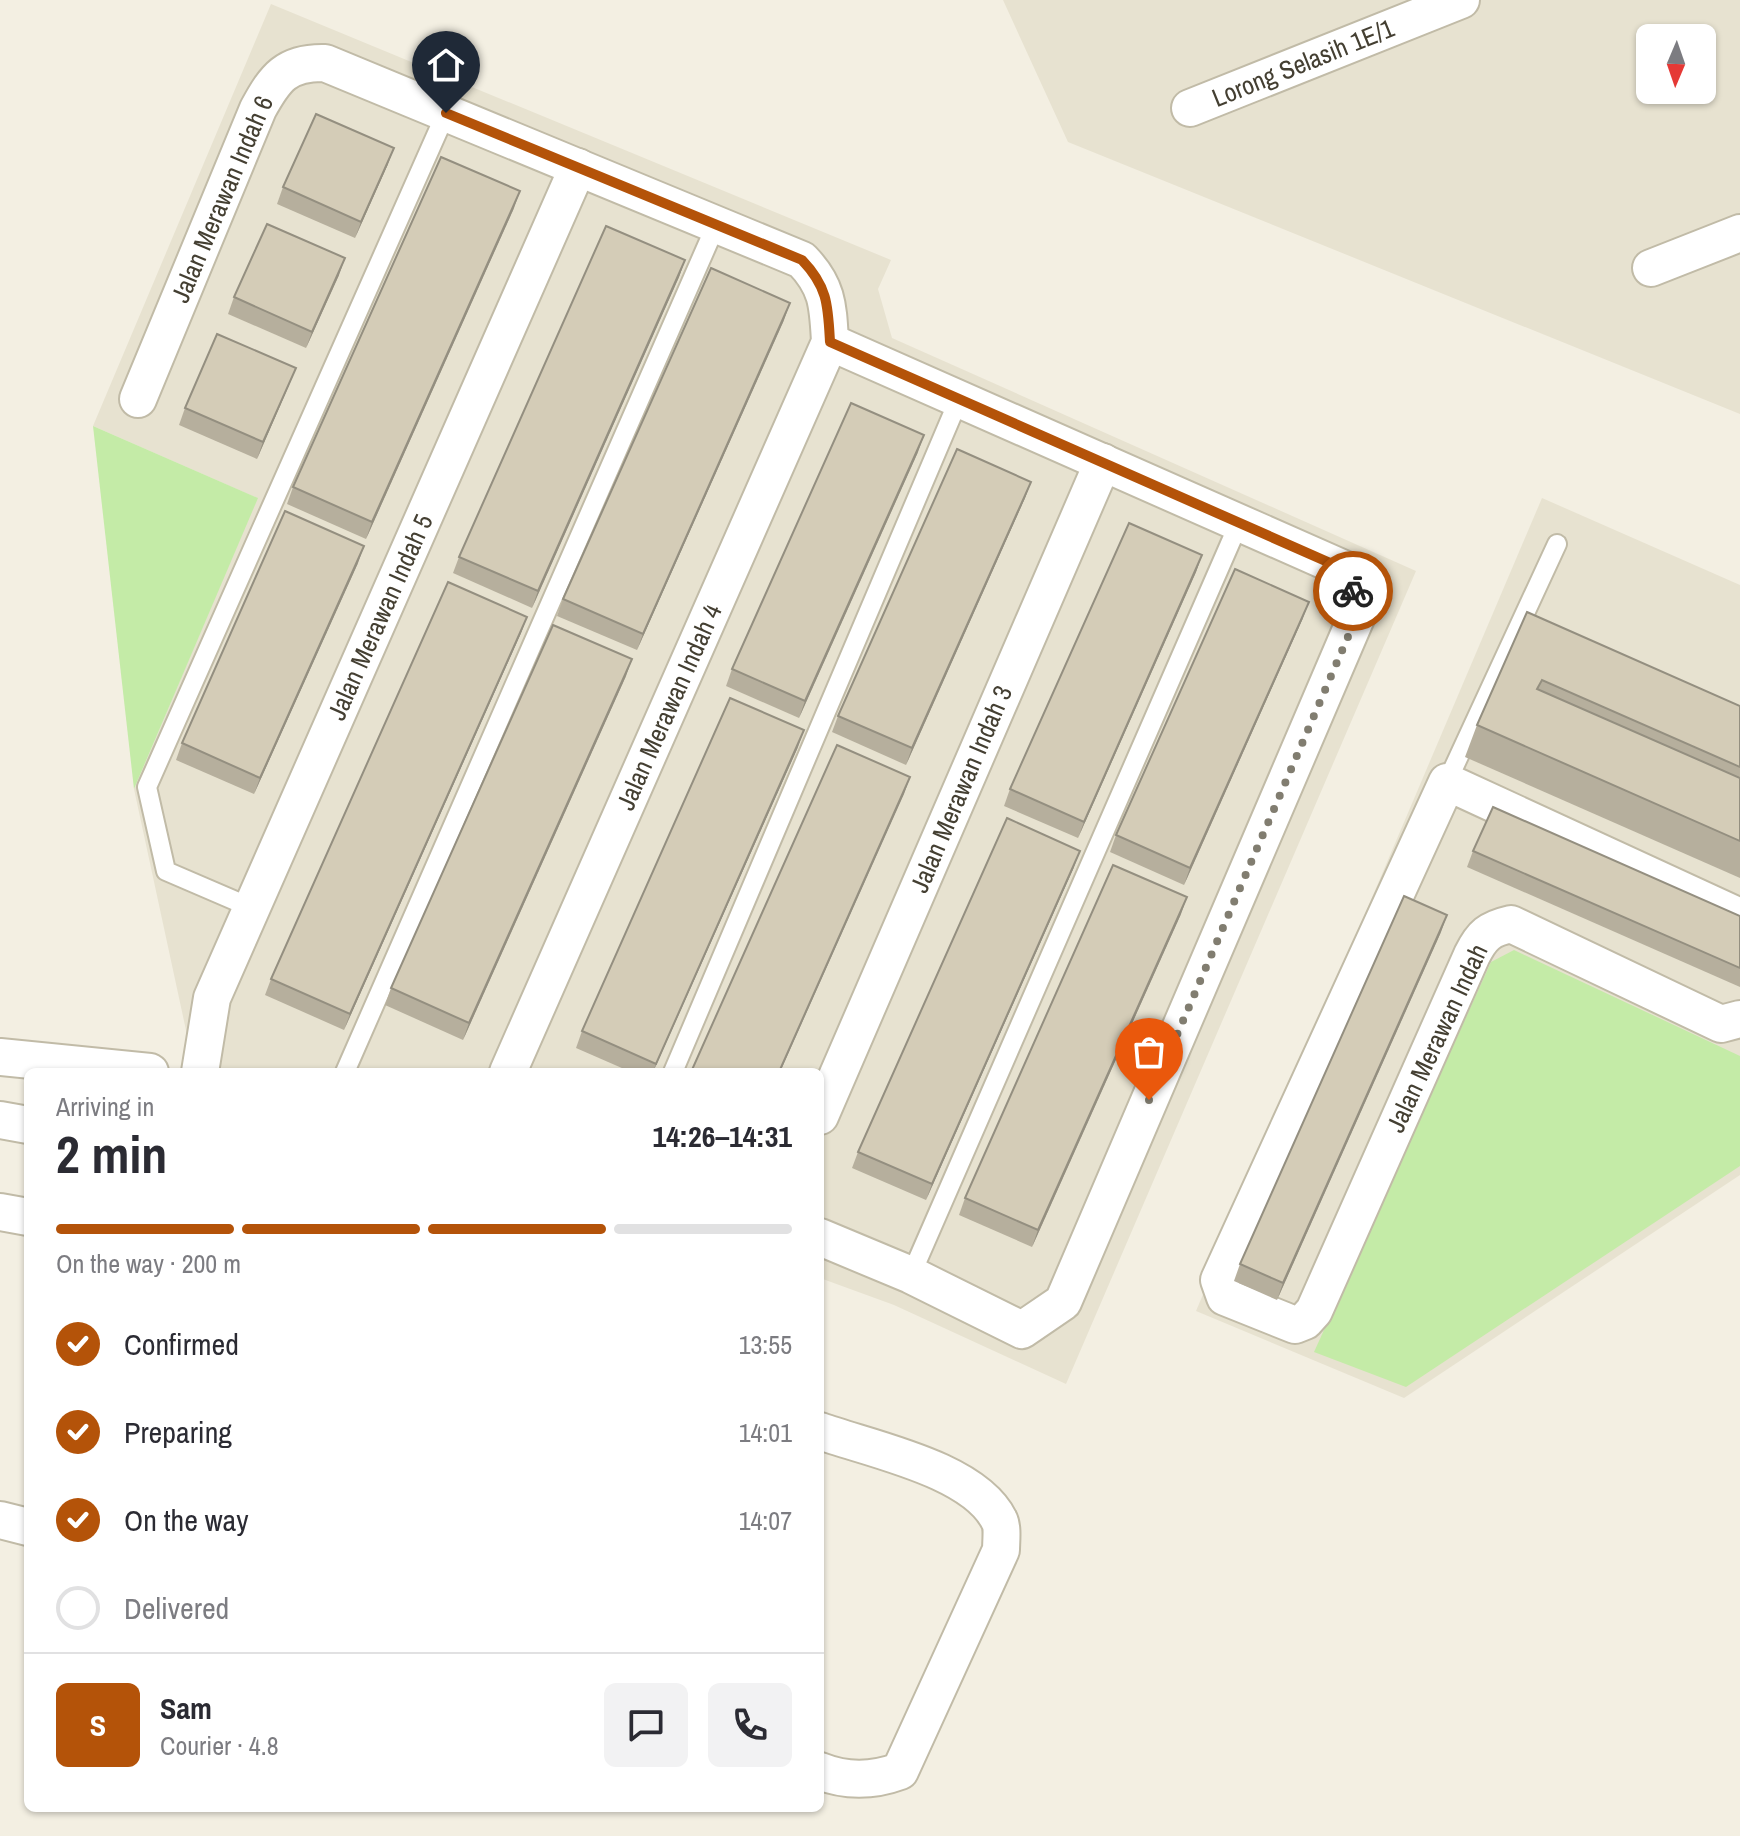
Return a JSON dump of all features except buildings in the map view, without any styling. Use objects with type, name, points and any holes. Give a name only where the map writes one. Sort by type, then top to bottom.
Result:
[{"type":"street","name":"Lorong Selasih 1E/1","points":[[1190,108],[1461,0]]},
{"type":"street","name":"Jalan Merawan Indah 6","points":[[138,399],[258,109],[275,79],[303,62],[325,63],[802,260],[820,279],[828,308],[830,342]]},
{"type":"street","name":"Jalan Merawan Indah 5","points":[[201,1068],[212,998],[578,167]]},
{"type":"street","points":[[1651,268],[1740,233]]},
{"type":"street","points":[[824,1239],[911,1275],[1022,1330],[1063,1302],[1359,611],[1346,570],[830,342]]},
{"type":"street","name":"Jalan Merawan Indah 4","points":[[510,1068],[830,342]]},
{"type":"street","name":"Jalan Merawan Indah 3","points":[[824,1107],[1103,462]]},
{"type":"street","points":[[1447,782],[1740,917]]},
{"type":"street","name":"Jalan Merawan Indah","points":[[1447,782],[1219,1280],[1225,1297],[1295,1325],[1305,1321],[1314,1311],[1482,935],[1511,924],[1721,1024],[1740,1019]]},
{"type":"street","points":[[0,1057],[110,1068]]},
{"type":"street","points":[[0,1120],[24,1124]]},
{"type":"street","points":[[0,1212],[24,1216]]},
{"type":"street","points":[[824,1432],[948,1475],[977,1494],[1001,1521],[1001,1550],[900,1771],[875,1780],[834,1777],[824,1773]]},
{"type":"street","points":[[0,1520],[24,1526]]},
{"type":"lane","points":[[252,908],[166,871],[147,787],[446,113]]},
{"type":"lane","points":[[347,1068],[716,225]]},
{"type":"lane","points":[[675,1068],[959,399]]},
{"type":"lane","points":[[911,1275],[1239,523]]},
{"type":"lane","points":[[1447,782],[1557,544]]},
{"type":"shaded area","points":[[1003,0],[1740,0],[1740,414],[1068,142]]},
{"type":"shaded area","points":[[271,4],[891,260],[878,289],[892,338],[1416,571],[1066,1384],[894,1305],[824,1279],[824,1068],[194,1068],[134,789],[257,498],[93,426]]},
{"type":"shaded area","points":[[1542,498],[1740,585],[1740,1175],[1404,1398],[1196,1311]]},
{"type":"green space","points":[[93,426],[258,498],[134,789]]},
{"type":"green space","points":[[1514,950],[1740,1056],[1740,1166],[1406,1387],[1314,1352],[1491,962]]},
{"type":"way so far","points":[[1149,1100],[1359,611],[1353,591]]},
{"type":"route","points":[[446,113],[802,260],[820,279],[828,308],[830,342],[1346,570],[1353,591]]}]
